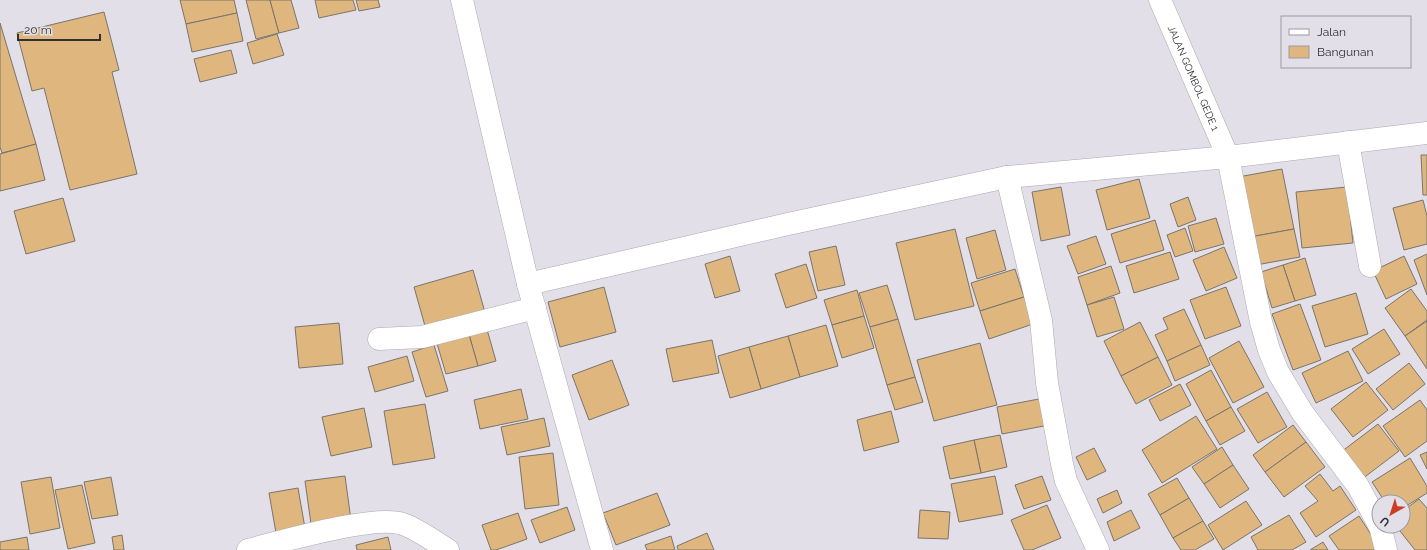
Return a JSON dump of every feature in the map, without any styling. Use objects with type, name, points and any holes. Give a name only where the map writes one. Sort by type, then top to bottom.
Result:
[{"type":"street","points":[[462,0],[528,284],[602,550]]},
{"type":"street","name":"JALAN GOMBOL GEDE 1","points":[[1160,0],[1228,157],[1261,322],[1269,350],[1278,372],[1302,412],[1358,486],[1371,510]]},
{"type":"street","points":[[528,284],[780,226],[1007,177],[1228,157],[1427,133]]},
{"type":"street","points":[[1348,142],[1370,266]]},
{"type":"street","points":[[1007,177],[1042,320],[1047,383],[1066,481],[1098,550]]},
{"type":"street","points":[[379,339],[422,337],[535,308]]},
{"type":"street","points":[[248,550],[319,533],[388,521],[403,524],[448,550]]},
{"type":"street","name":"JALAN GOMBOL GEDE 1","points":[[1382,534],[1386,550]]},
{"type":"building","points":[[180,0],[234,0],[237,13],[186,24]]},
{"type":"building","points":[[246,0],[270,0],[279,33],[256,39]]},
{"type":"building","points":[[270,0],[291,0],[299,28],[279,33]]},
{"type":"building","points":[[315,0],[353,0],[356,10],[319,18]]},
{"type":"building","points":[[356,0],[378,0],[380,7],[359,11]]},
{"type":"building","points":[[104,12],[119,70],[112,72],[137,174],[70,190],[44,88],[32,91],[17,33]]},
{"type":"building","points":[[237,13],[243,41],[192,52],[186,24]]},
{"type":"building","points":[[0,23],[36,144],[2,153],[0,147]]},
{"type":"building","points":[[277,34],[284,55],[253,64],[247,43]]},
{"type":"building","points":[[231,50],[237,73],[200,82],[194,59]]},
{"type":"building","points":[[36,144],[45,180],[0,191],[0,154]]},
{"type":"building","points":[[1421,155],[1427,155],[1427,195],[1423,195]]},
{"type":"building","points":[[1282,169],[1294,229],[1250,237],[1238,177]]},
{"type":"building","points":[[1139,179],[1150,218],[1107,230],[1096,190]]},
{"type":"building","points":[[1061,187],[1070,235],[1041,241],[1032,192]]},
{"type":"building","points":[[1347,187],[1353,243],[1302,248],[1296,192]]},
{"type":"building","points":[[1188,197],[1196,220],[1178,227],[1170,204]]},
{"type":"building","points":[[63,198],[75,241],[26,254],[14,211]]},
{"type":"building","points":[[1423,200],[1427,216],[1427,244],[1404,250],[1393,208]]},
{"type":"building","points":[[1216,218],[1224,244],[1195,252],[1188,226]]},
{"type":"building","points":[[1155,220],[1164,250],[1120,263],[1111,234]]},
{"type":"building","points":[[1185,228],[1193,251],[1175,257],[1167,235]]},
{"type":"building","points":[[955,229],[974,306],[915,320],[896,243]]},
{"type":"building","points":[[1294,229],[1300,257],[1256,265],[1250,237]]},
{"type":"building","points":[[995,230],[1006,270],[977,279],[966,238]]},
{"type":"building","points":[[1096,236],[1106,264],[1078,274],[1067,246]]},
{"type":"building","points":[[836,246],[845,285],[818,291],[809,252]]},
{"type":"building","points":[[1224,247],[1237,278],[1206,291],[1193,260]]},
{"type":"building","points":[[1170,252],[1179,279],[1134,293],[1126,266]]},
{"type":"building","points":[[1427,254],[1427,295],[1414,260]]},
{"type":"building","points":[[730,256],[740,291],[715,298],[705,264]]},
{"type":"building","points":[[1404,256],[1417,284],[1386,299],[1373,271]]},
{"type":"building","points":[[1305,258],[1316,295],[1295,301],[1283,265]]},
{"type":"building","points":[[806,264],[817,298],[786,308],[775,274]]},
{"type":"building","points":[[1283,265],[1295,301],[1272,308],[1261,272]]},
{"type":"building","points":[[1111,266],[1120,293],[1087,305],[1078,277]]},
{"type":"building","points":[[1015,269],[1024,297],[980,311],[971,283]]},
{"type":"building","points":[[473,270],[486,316],[427,333],[414,287]]},
{"type":"building","points":[[887,285],[898,319],[870,327],[859,293]]},
{"type":"building","points":[[604,287],[616,332],[560,347],[548,302]]},
{"type":"building","points":[[1226,287],[1241,326],[1205,339],[1190,300]]},
{"type":"building","points":[[1411,289],[1427,311],[1427,320],[1405,336],[1385,308]]},
{"type":"building","points":[[857,290],[864,316],[832,325],[824,300]]},
{"type":"building","points":[[1356,293],[1368,334],[1325,347],[1312,306]]},
{"type":"building","points":[[1024,297],[1033,324],[989,339],[980,311]]},
{"type":"building","points":[[1114,297],[1124,329],[1097,337],[1087,305]]},
{"type":"building","points":[[1300,304],[1321,360],[1293,370],[1272,314]]},
{"type":"building","points":[[1184,309],[1201,345],[1167,361],[1155,335],[1168,329],[1163,318]]},
{"type":"building","points":[[864,316],[874,348],[842,358],[832,325]]},
{"type":"building","points":[[898,319],[915,377],[887,385],[870,327]]},
{"type":"building","points":[[1427,321],[1427,369],[1405,336]]},
{"type":"building","points":[[1140,322],[1158,357],[1121,376],[1104,341]]},
{"type":"building","points":[[339,323],[343,364],[299,368],[295,327]]},
{"type":"building","points":[[826,325],[838,366],[800,377],[788,336]]},
{"type":"building","points":[[486,326],[496,361],[478,366],[468,331]]},
{"type":"building","points":[[1384,329],[1400,354],[1368,374],[1352,349]]},
{"type":"building","points":[[468,331],[478,366],[446,374],[436,340]]},
{"type":"building","points":[[788,336],[800,377],[761,389],[749,347]]},
{"type":"building","points":[[712,340],[719,373],[673,382],[666,349]]},
{"type":"building","points":[[1239,341],[1264,387],[1233,403],[1209,358]]},
{"type":"building","points":[[980,343],[997,405],[934,421],[917,360]]},
{"type":"building","points":[[434,345],[448,391],[426,397],[412,352]]},
{"type":"building","points":[[1201,345],[1210,365],[1175,381],[1167,361]]},
{"type":"building","points":[[749,347],[761,389],[730,398],[718,356]]},
{"type":"building","points":[[1348,351],[1363,381],[1316,403],[1302,373]]},
{"type":"building","points":[[407,356],[414,381],[375,392],[368,367]]},
{"type":"building","points":[[1158,357],[1172,385],[1136,404],[1121,376]]},
{"type":"building","points":[[612,360],[629,405],[589,420],[572,375]]},
{"type":"building","points":[[1409,363],[1425,384],[1393,410],[1376,389]]},
{"type":"building","points":[[1211,370],[1231,407],[1206,421],[1186,384]]},
{"type":"building","points":[[915,377],[923,402],[895,410],[887,385]]},
{"type":"building","points":[[1366,382],[1388,410],[1353,437],[1331,409]]},
{"type":"building","points":[[1180,384],[1191,405],[1160,421],[1149,400]]},
{"type":"building","points":[[521,389],[528,419],[480,429],[474,400]]},
{"type":"building","points":[[1267,392],[1287,427],[1258,443],[1237,409]]},
{"type":"building","points":[[1044,398],[1049,425],[1002,434],[997,407]]},
{"type":"building","points":[[1420,400],[1427,410],[1427,441],[1405,457],[1383,426]]},
{"type":"building","points":[[425,404],[435,458],[393,465],[384,411]]},
{"type":"building","points":[[1231,407],[1245,431],[1220,445],[1206,421]]},
{"type":"building","points":[[364,408],[372,447],[331,456],[322,417]]},
{"type":"building","points":[[891,411],[899,442],[864,451],[857,420]]},
{"type":"building","points":[[1196,416],[1217,449],[1162,483],[1142,450]]},
{"type":"building","points":[[544,418],[550,446],[507,455],[501,427]]},
{"type":"building","points":[[1378,424],[1399,451],[1362,479],[1341,452]]},
{"type":"building","points":[[1293,425],[1306,442],[1265,472],[1253,455]]},
{"type":"building","points":[[1000,435],[1007,467],[981,473],[974,440]]},
{"type":"building","points":[[974,440],[981,473],[950,479],[943,447]]},
{"type":"building","points":[[1306,442],[1325,467],[1284,497],[1265,472]]},
{"type":"building","points":[[1222,447],[1233,465],[1204,484],[1192,467]]},
{"type":"building","points":[[1094,448],[1106,471],[1087,480],[1076,457]]},
{"type":"building","points":[[1427,452],[1427,469],[1420,455]]},
{"type":"building","points":[[553,453],[559,505],[525,509],[519,457]]},
{"type":"building","points":[[1410,458],[1427,486],[1427,493],[1411,503],[1411,494],[1380,494],[1372,482]]},
{"type":"building","points":[[1233,465],[1249,489],[1220,508],[1204,484]]},
{"type":"building","points":[[1320,474],[1333,491],[1340,486],[1356,510],[1316,537],[1300,513],[1318,501],[1305,486]]},
{"type":"building","points":[[345,476],[351,520],[311,524],[305,481]]},
{"type":"building","points":[[995,476],[1003,514],[959,522],[951,484]]},
{"type":"building","points":[[1042,476],[1051,500],[1024,509],[1015,485]]},
{"type":"building","points":[[51,477],[60,528],[30,534],[21,482]]},
{"type":"building","points":[[111,477],[118,515],[92,519],[84,482]]},
{"type":"building","points":[[1177,478],[1189,498],[1160,515],[1148,494]]},
{"type":"building","points":[[82,485],[95,543],[68,549],[55,490]]},
{"type":"building","points":[[298,488],[305,528],[276,533],[269,493]]},
{"type":"building","points":[[1117,490],[1122,503],[1103,513],[1097,499]]},
{"type":"building","points":[[657,493],[670,525],[616,545],[603,513]]},
{"type":"building","points":[[1189,498],[1203,521],[1173,538],[1160,515]]},
{"type":"building","points":[[1419,499],[1427,508],[1427,550],[1415,550],[1402,534],[1411,534],[1411,505]]},
{"type":"building","points":[[1246,501],[1262,525],[1223,550],[1208,525]]},
{"type":"building","points":[[1047,505],[1061,538],[1032,550],[1024,550],[1011,520]]},
{"type":"building","points":[[567,507],[575,530],[540,543],[531,520]]},
{"type":"building","points":[[920,510],[950,512],[948,539],[918,538]]},
{"type":"building","points":[[1131,510],[1140,528],[1114,541],[1107,522]]},
{"type":"building","points":[[518,513],[527,539],[496,550],[491,550],[482,525]]},
{"type":"building","points":[[1289,515],[1306,542],[1292,550],[1258,550],[1251,537]]},
{"type":"building","points":[[1359,516],[1381,550],[1339,550],[1329,536]]},
{"type":"building","points":[[1203,521],[1214,539],[1195,550],[1181,550],[1173,538]]},
{"type":"building","points":[[707,533],[714,550],[678,550],[677,546]]},
{"type":"building","points":[[122,535],[124,550],[114,550],[112,537]]},
{"type":"building","points":[[671,536],[675,550],[647,550],[645,545]]},
{"type":"building","points":[[27,537],[29,550],[0,550],[0,542]]},
{"type":"building","points":[[388,537],[391,550],[357,550],[356,545]]},
{"type":"building","points":[[1323,542],[1328,550],[1310,550]]}]
